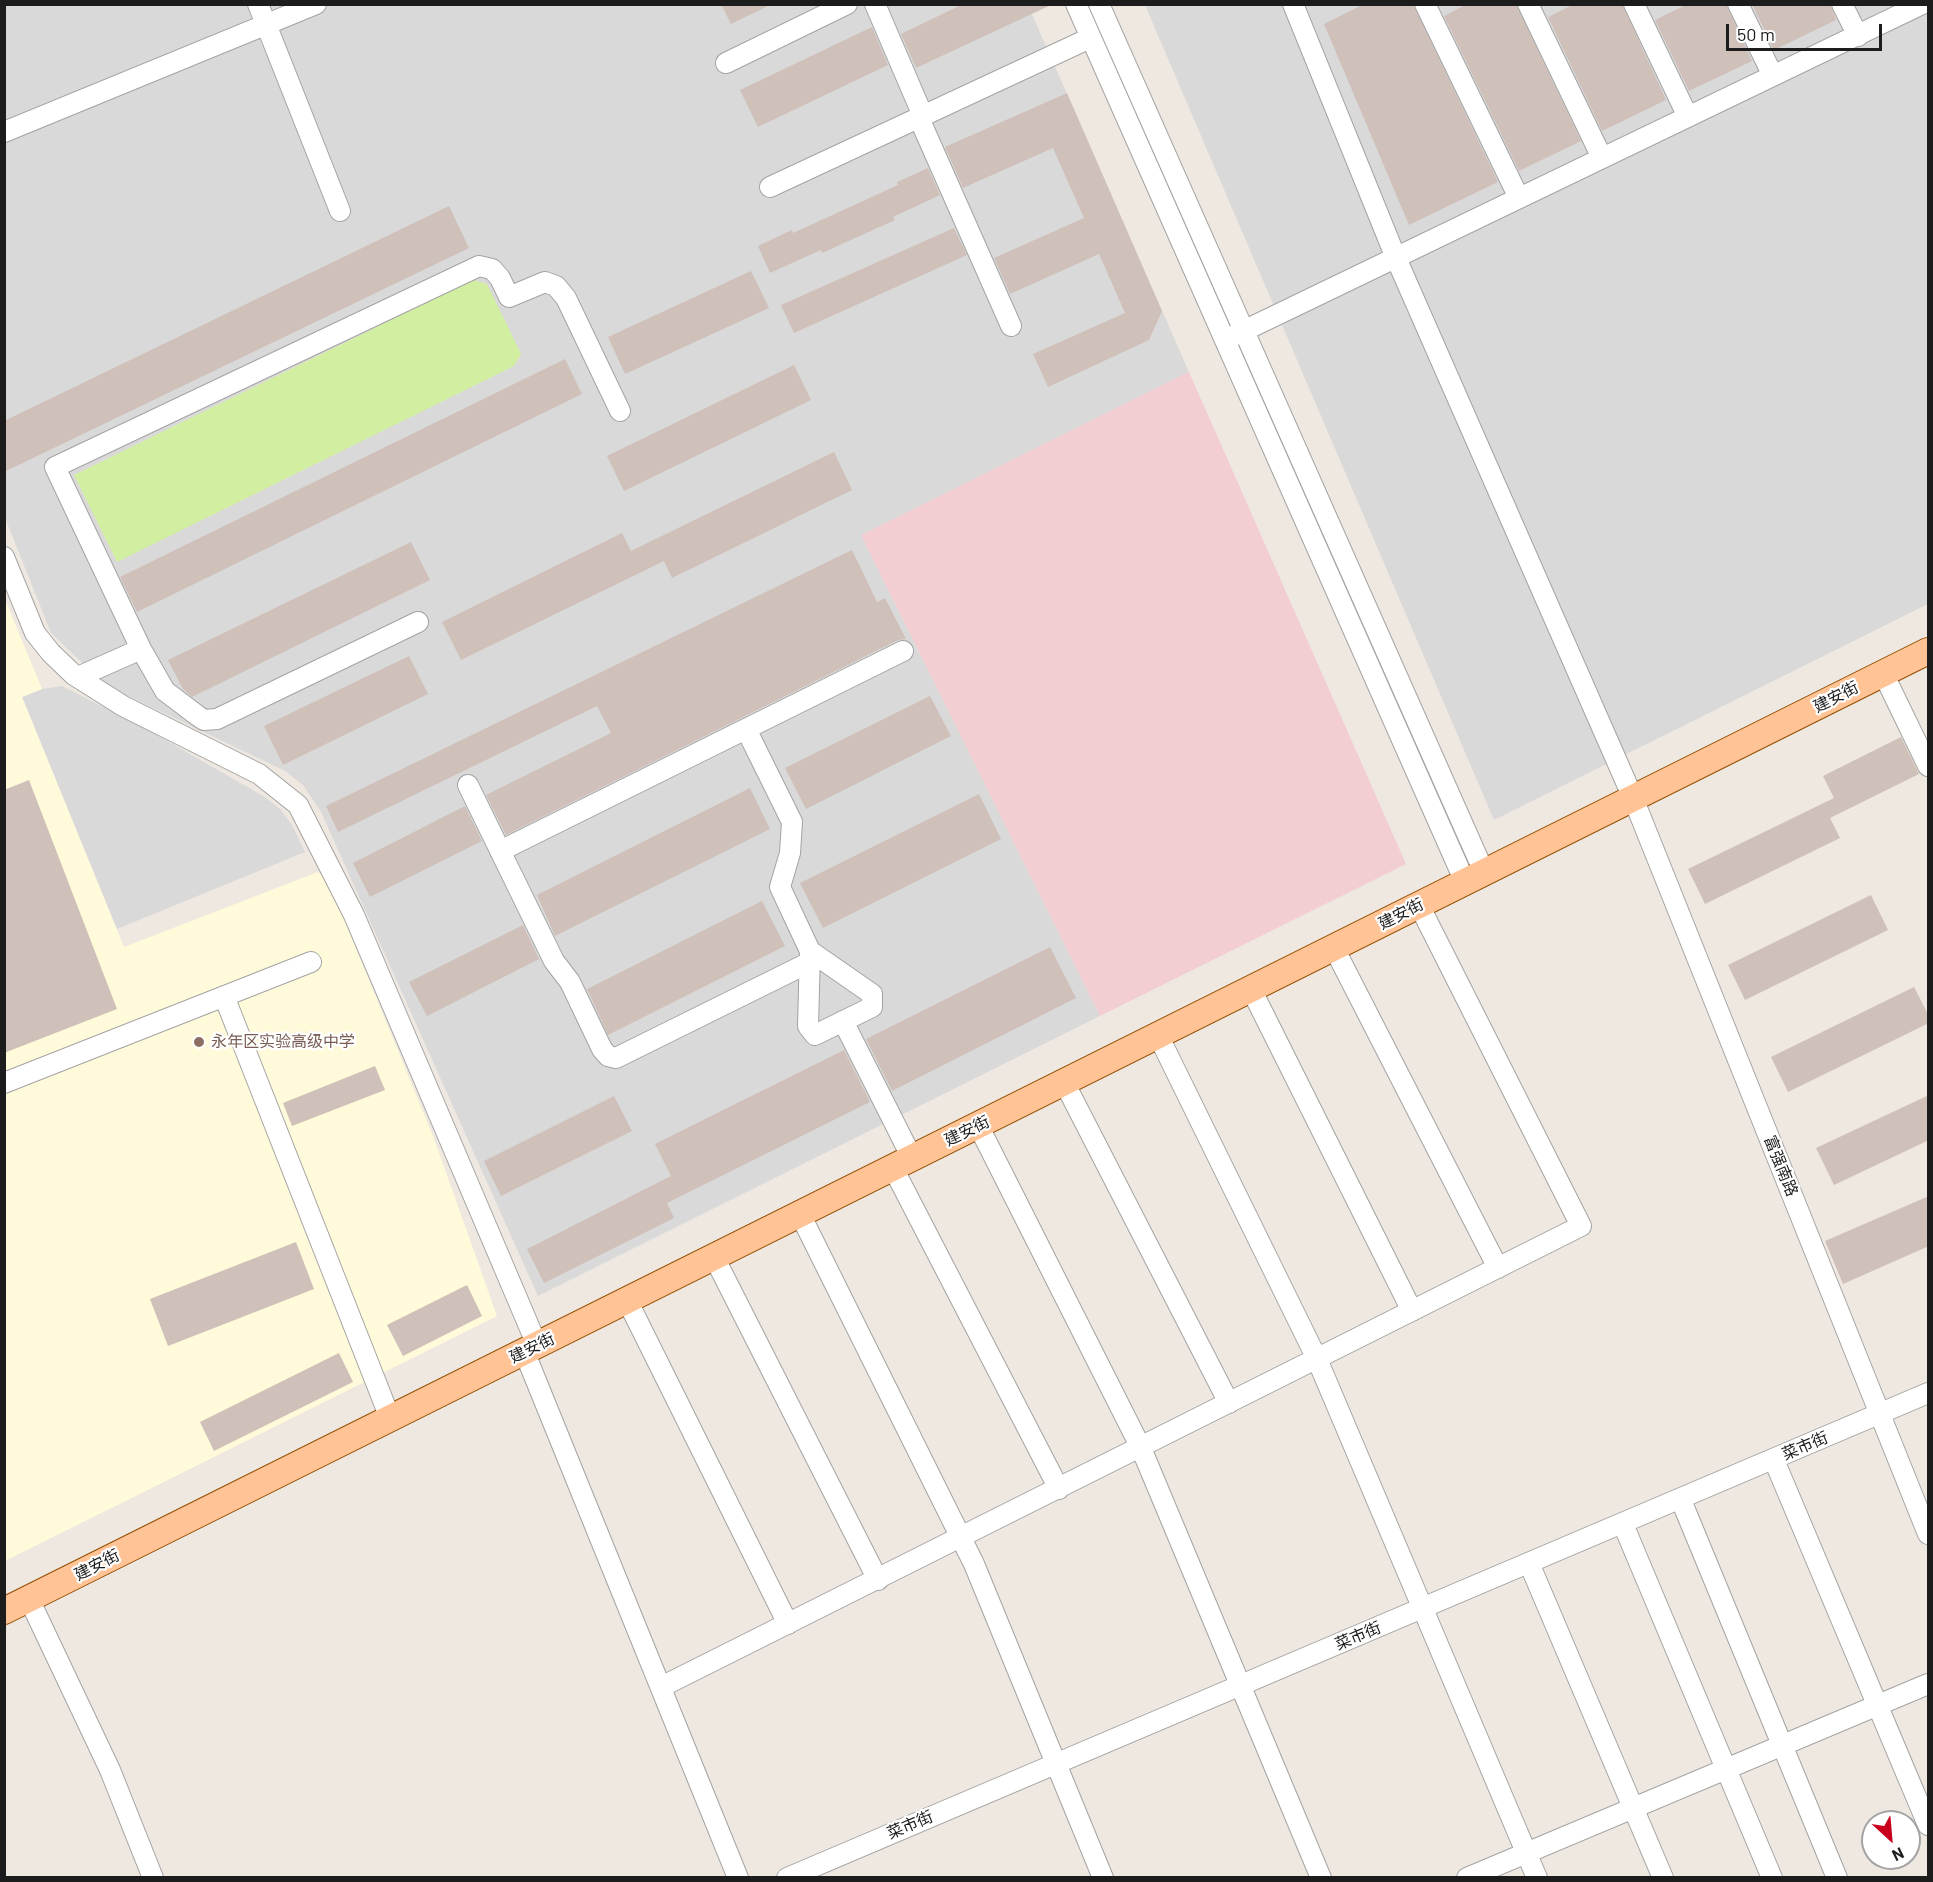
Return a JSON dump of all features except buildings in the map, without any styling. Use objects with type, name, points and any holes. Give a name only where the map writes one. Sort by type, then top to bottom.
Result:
[{"type":"main road","name":"建安街","points":[[4,1611],[1929,651]]},
{"type":"street","points":[[258,4],[340,211]]},
{"type":"street","points":[[4,132],[316,4]]},
{"type":"street","points":[[726,63],[847,4]]},
{"type":"street","points":[[875,4],[1011,326]]},
{"type":"street","points":[[1076,4],[1224,340],[1474,877]]},
{"type":"street","points":[[1099,4],[1244,331],[1474,877]]},
{"type":"street","name":"富强南路","points":[[1293,4],[1396,258],[1633,798],[1929,1534]]},
{"type":"street","points":[[1425,4],[1519,198]]},
{"type":"street","points":[[1528,4],[1602,158]]},
{"type":"street","points":[[1634,4],[1688,117]]},
{"type":"street","points":[[1738,4],[1773,76]]},
{"type":"street","points":[[1842,4],[1858,36]]},
{"type":"street","points":[[1224,340],[1922,4]]},
{"type":"street","points":[[770,187],[1090,38]]},
{"type":"street","points":[[418,622],[217,719],[204,720],[165,691],[141,649],[55,467],[479,266],[492,269],[500,278],[509,297],[545,282],[556,286],[566,298],[620,411]]},
{"type":"street","points":[[4,557],[35,633],[51,653],[78,677],[123,706],[259,774],[298,805],[354,915],[530,1348],[661,1687],[738,1878]]},
{"type":"street","points":[[78,677],[141,649]]},
{"type":"street","points":[[500,850],[903,651]]},
{"type":"street","points":[[1883,673],[1929,766]]},
{"type":"street","points":[[746,729],[792,822],[790,853],[780,887],[810,956],[807,1026],[815,1035],[872,1007],[872,994],[810,956]]},
{"type":"street","points":[[468,785],[554,961],[570,982],[602,1049],[608,1056],[616,1058],[810,956]]},
{"type":"street","points":[[661,1687],[1581,1226],[1419,905]]},
{"type":"street","points":[[1334,948],[1498,1268]]},
{"type":"street","points":[[4,1083],[311,962]]},
{"type":"street","points":[[1251,989],[1412,1311]]},
{"type":"street","points":[[224,996],[390,1418]]},
{"type":"street","points":[[843,1021],[902,1163],[1059,1489]]},
{"type":"street","points":[[1158,1035],[1317,1359],[1537,1878]]},
{"type":"street","points":[[1064,1082],[1229,1403]]},
{"type":"street","points":[[978,1125],[1141,1448],[1321,1878]]},
{"type":"street","points":[[800,1214],[974,1564],[1103,1878]]},
{"type":"street","points":[[714,1257],[878,1580]]},
{"type":"street","points":[[627,1300],[788,1624]]},
{"type":"street","name":"菜市街","points":[[787,1878],[1929,1393]]},
{"type":"street","points":[[1774,1460],[1929,1825]]},
{"type":"street","points":[[1680,1500],[1838,1878]]},
{"type":"street","points":[[1623,1524],[1772,1878]]},
{"type":"street","points":[[1529,1563],[1663,1878]]},
{"type":"street","points":[[29,1599],[110,1770],[153,1878]]},
{"type":"street","points":[[1467,1878],[1929,1684]]},
{"type":"shaded area","points":[[4,5],[1028,5],[1189,372],[861,535],[1100,1016],[538,1296],[321,812],[303,785],[285,771],[105,685],[51,633],[5,518]]},
{"type":"shaded area","points":[[1145,5],[1928,5],[1928,604],[1494,820]]},
{"type":"shaded area","points":[[1189,372],[1406,864],[1100,1016],[861,535]]},
{"type":"shaded area","name":"永年区实验高级中学","points":[[4,597],[42,689],[22,697],[124,947],[318,872],[330,885],[433,1136],[497,1316],[5,1561]]},
{"type":"shaded area","points":[[62,686],[141,726],[265,797],[281,810],[292,825],[305,852],[117,929],[22,697],[42,689]]},
{"type":"green space","points":[[473,280],[487,284],[521,354],[514,366],[117,562],[74,475]]},
{"type":"place","name":"永年区实验高级中学","points":[[199,1042]]}]
